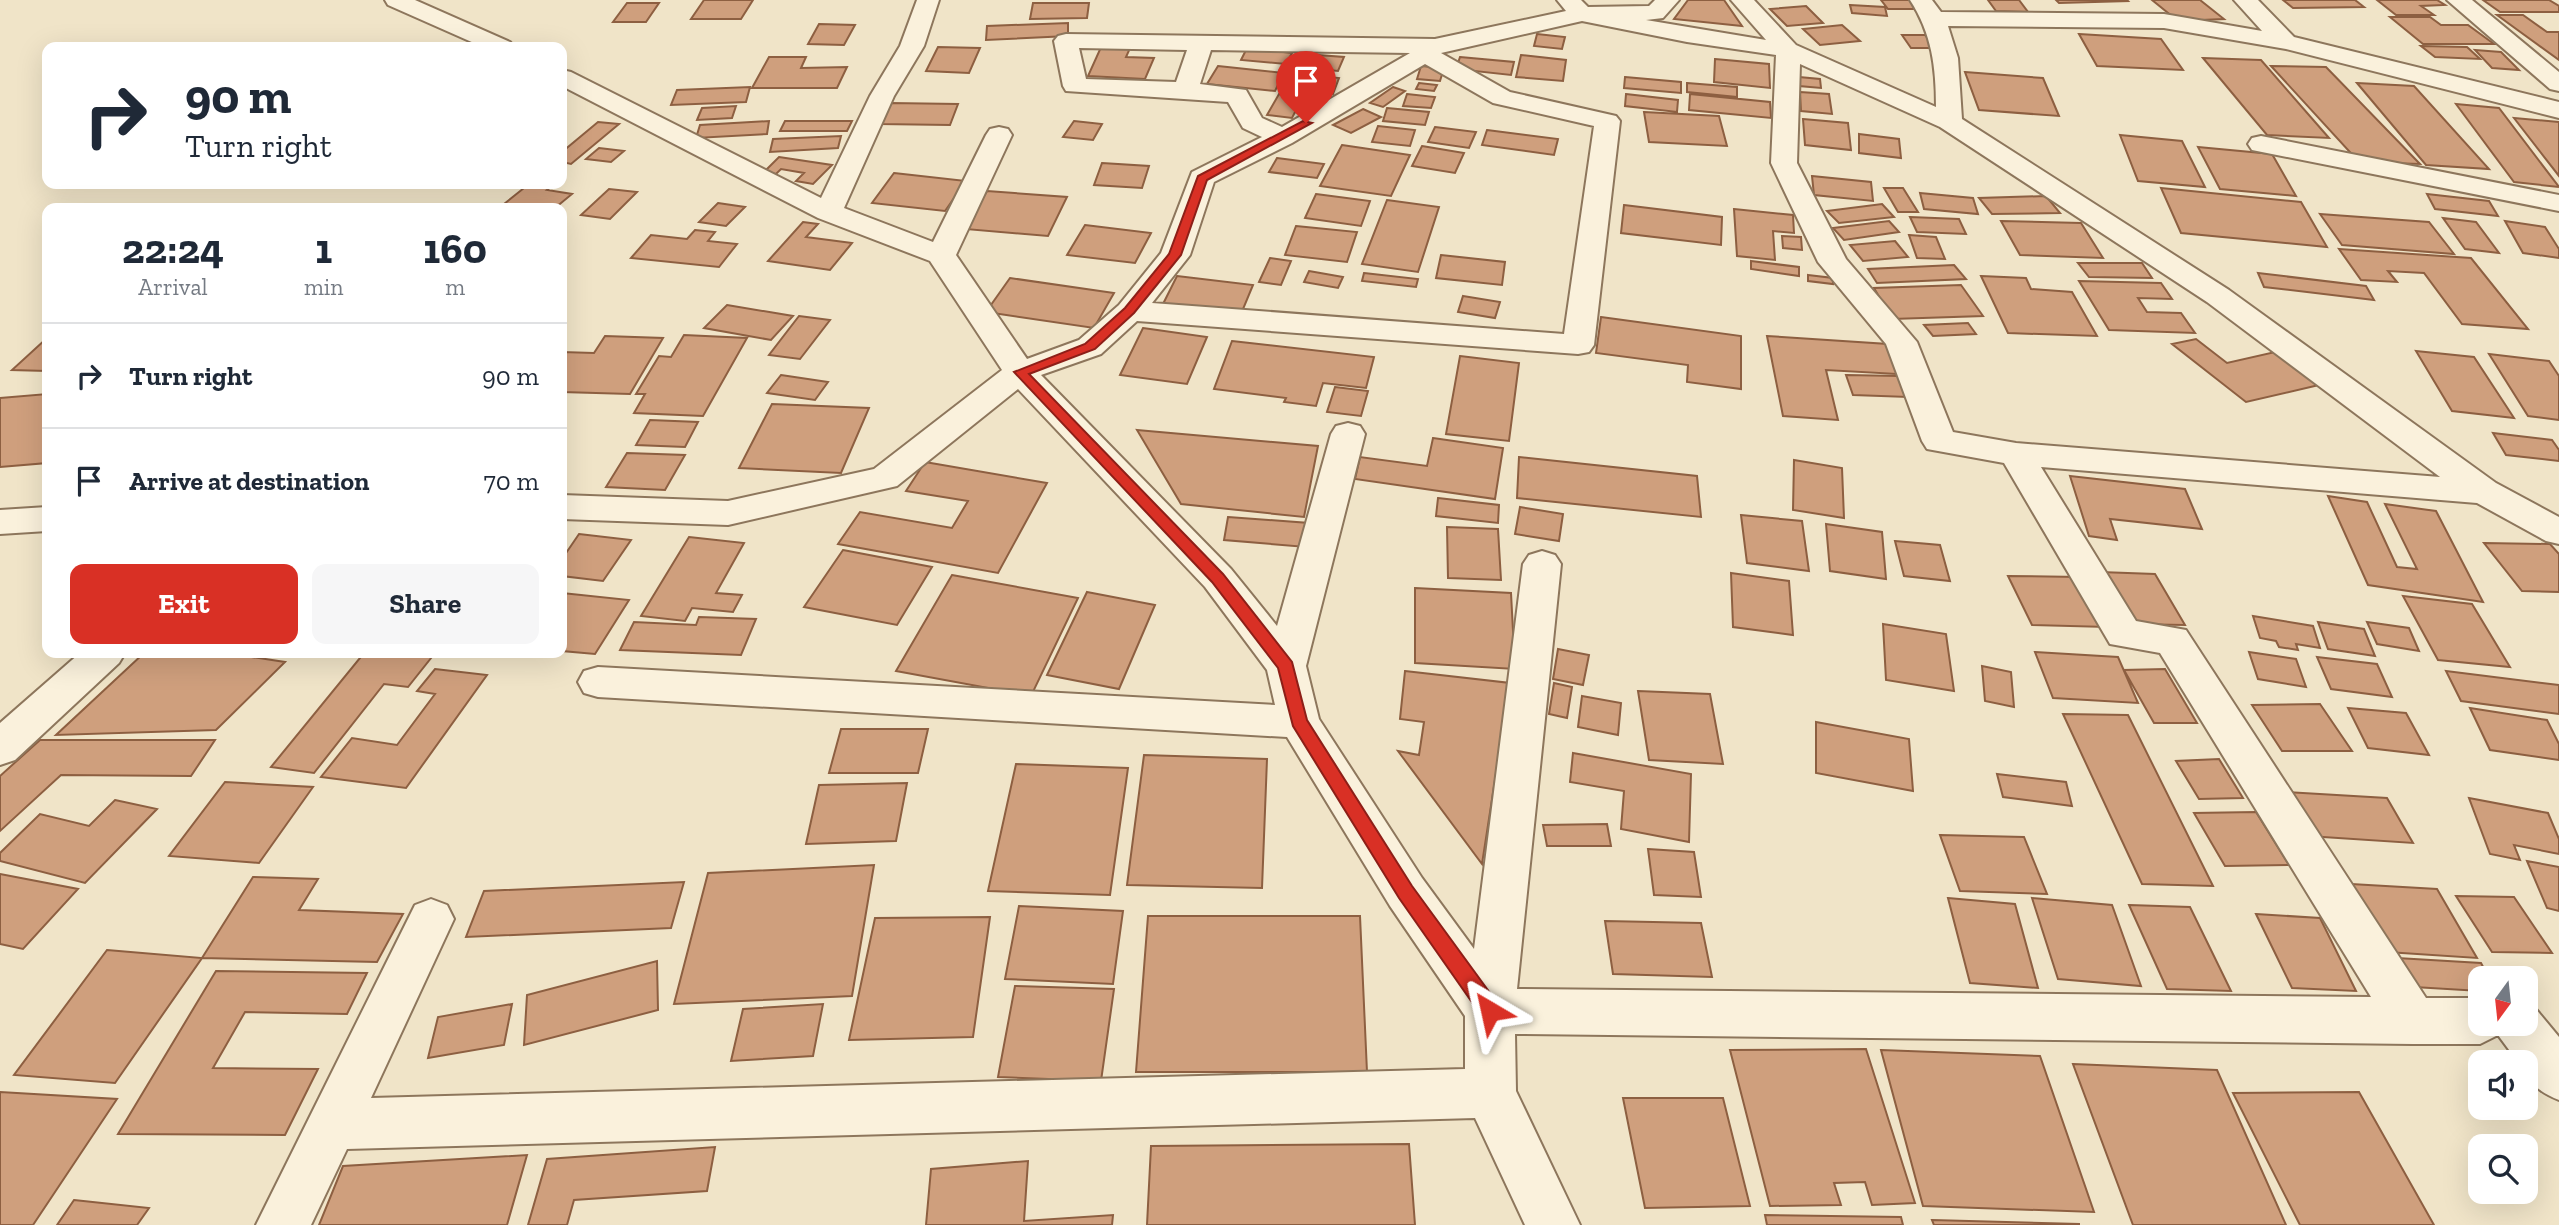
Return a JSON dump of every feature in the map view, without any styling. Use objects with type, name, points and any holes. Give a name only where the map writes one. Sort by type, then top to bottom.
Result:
[{"type":"street","points":[[396,0],[491,42]]},
{"type":"street","points":[[828,212],[882,96],[912,47],[928,0]]},
{"type":"street","points":[[567,507],[728,513],[885,478],[1020,372],[1090,347],[1130,311],[1175,255],[1202,178],[1283,137],[1430,50],[1575,7],[1655,13],[1668,0]]},
{"type":"street","points":[[1742,0],[1788,50],[1784,163],[1833,262],[1901,342],[1939,441],[2016,454],[2484,492],[2559,506]]},
{"type":"street","points":[[2245,0],[2286,42]]},
{"type":"street","points":[[2458,0],[2559,84]]},
{"type":"street","points":[[1575,7],[1687,35],[1788,50],[1949,122],[2218,296],[2484,492],[2559,533]]},
{"type":"street","points":[[1949,122],[1948,66],[1928,9],[2164,21],[2286,42],[2559,110]]},
{"type":"street","points":[[1130,311],[1578,345],[1607,121],[1502,98],[1430,50],[1066,41],[1075,86],[1186,90],[1237,95],[1252,123],[1283,137]]},
{"type":"street","points":[[1186,90],[1201,43]]},
{"type":"street","points":[[567,80],[828,212],[941,255],[1020,372],[1218,578],[1286,666],[1299,722],[1406,892],[1490,1011]]},
{"type":"street","points":[[941,255],[999,135]]},
{"type":"street","points":[[2261,144],[2559,203]]},
{"type":"street","points":[[1286,666],[1348,433]]},
{"type":"street","points":[[2016,454],[2124,634],[2172,640],[2413,1021]]},
{"type":"street","points":[[0,522],[42,519]]},
{"type":"street","points":[[1542,564],[1490,1011],[1490,1093],[1553,1225]]},
{"type":"street","points":[[0,748],[99,658]]},
{"type":"street","points":[[598,682],[1299,722]]},
{"type":"street","points":[[283,1225],[431,919]]},
{"type":"street","points":[[1490,1011],[2468,1021]]},
{"type":"street","points":[[2527,1036],[2559,1076]]},
{"type":"street","points":[[333,1125],[1490,1093]]},
{"type":"building","points":[[704,0],[753,0],[741,19],[691,19]]},
{"type":"building","points":[[1688,0],[1724,0],[1742,26],[1674,19]]},
{"type":"building","points":[[1881,0],[1914,0],[1921,9],[1888,9]]},
{"type":"building","points":[[1988,0],[2019,0],[2028,12],[1996,11]]},
{"type":"building","points":[[2056,0],[2127,0],[2128,1],[2059,3]]},
{"type":"building","points":[[2152,0],[2200,0],[2224,19],[2178,21]]},
{"type":"building","points":[[2283,0],[2355,0],[2364,7],[2293,8]]},
{"type":"building","points":[[2377,0],[2437,0],[2445,5],[2421,6],[2434,15],[2396,15]]},
{"type":"building","points":[[2483,0],[2549,0],[2559,6],[2559,12],[2500,12]]},
{"type":"building","points":[[627,3],[659,3],[646,22],[613,22]]},
{"type":"building","points":[[1033,3],[1089,3],[1087,18],[1030,19]]},
{"type":"building","points":[[1850,5],[1885,7],[1887,16],[1852,13]]},
{"type":"building","points":[[1806,6],[1823,23],[1787,26],[1770,9]]},
{"type":"building","points":[[2497,15],[2523,15],[2547,32],[2559,32],[2559,60]]},
{"type":"building","points":[[2390,17],[2430,17],[2441,25],[2468,25],[2494,44],[2423,44]]},
{"type":"building","points":[[1068,23],[1068,36],[986,40],[987,26]]},
{"type":"building","points":[[819,24],[855,25],[844,45],[808,44]]},
{"type":"building","points":[[1842,25],[1860,41],[1820,45],[1803,29]]},
{"type":"building","points":[[1537,34],[1565,37],[1562,49],[1534,46]]},
{"type":"building","points":[[2079,34],[2161,39],[2183,70],[2097,66]]},
{"type":"building","points":[[1902,35],[1925,35],[1935,48],[1911,48]]},
{"type":"building","points":[[1102,45],[1131,46],[1126,57],[1154,58],[1145,79],[1088,76]]},
{"type":"building","points":[[2421,46],[2467,47],[2480,59],[2435,57]]},
{"type":"building","points":[[938,47],[980,48],[969,73],[926,71]]},
{"type":"building","points":[[1247,48],[1292,53],[1286,64],[1241,60]]},
{"type":"building","points":[[2475,50],[2501,52],[2519,70],[2492,68]]},
{"type":"building","points":[[1304,54],[1344,57],[1338,71],[1299,67]]},
{"type":"building","points":[[1521,55],[1566,60],[1563,81],[1516,77]]},
{"type":"building","points":[[769,57],[806,57],[801,68],[847,67],[837,88],[752,88]]},
{"type":"building","points":[[1460,57],[1514,62],[1511,75],[1456,69]]},
{"type":"building","points":[[2203,58],[2261,60],[2329,138],[2267,135]]},
{"type":"building","points":[[1715,59],[1769,64],[1770,88],[1714,82]]},
{"type":"building","points":[[1218,66],[1284,73],[1275,91],[1207,84]]},
{"type":"building","points":[[1421,66],[1444,68],[1440,81],[1417,79]]},
{"type":"building","points":[[2271,66],[2326,67],[2420,164],[2359,162]]},
{"type":"building","points":[[1965,72],[2043,78],[2059,116],[1979,110]]},
{"type":"building","points":[[1294,73],[1339,78],[1333,94],[1286,89]]},
{"type":"building","points":[[1625,77],[1681,82],[1681,93],[1624,88]]},
{"type":"building","points":[[1799,77],[1820,79],[1821,88],[1799,86]]},
{"type":"building","points":[[1419,83],[1437,85],[1434,91],[1416,89]]},
{"type":"building","points":[[1687,83],[1737,87],[1737,97],[1687,92]]},
{"type":"building","points":[[2357,83],[2414,86],[2489,169],[2426,165]]},
{"type":"building","points":[[750,87],[746,102],[671,105],[677,90]]},
{"type":"building","points":[[1393,87],[1405,91],[1383,107],[1370,103]]},
{"type":"building","points":[[1800,92],[1829,94],[1832,114],[1801,111]]},
{"type":"building","points":[[1279,94],[1321,99],[1313,114],[1295,112],[1292,118],[1267,115]]},
{"type":"building","points":[[1407,94],[1435,97],[1431,108],[1403,106]]},
{"type":"building","points":[[1626,94],[1678,100],[1677,112],[1625,106]]},
{"type":"building","points":[[1690,94],[1770,102],[1771,118],[1689,110]]},
{"type":"building","points":[[890,103],[958,104],[950,125],[879,124]]},
{"type":"building","points":[[2456,104],[2499,108],[2559,187],[2514,182]]},
{"type":"building","points":[[736,106],[732,118],[697,120],[702,108]]},
{"type":"building","points":[[1387,108],[1429,112],[1425,125],[1383,121]]},
{"type":"building","points":[[1363,109],[1381,117],[1351,133],[1333,125]]},
{"type":"building","points":[[1644,112],[1719,116],[1727,146],[1649,142]]},
{"type":"building","points":[[2514,118],[2559,122],[2559,176]]},
{"type":"building","points":[[1803,119],[1848,123],[1851,150],[1805,145]]},
{"type":"building","points":[[769,121],[767,134],[696,138],[700,125]]},
{"type":"building","points":[[785,121],[852,121],[847,131],[780,131]]},
{"type":"building","points":[[1074,121],[1102,124],[1093,140],[1063,137]]},
{"type":"building","points":[[598,122],[619,124],[571,164],[567,163],[567,148]]},
{"type":"building","points":[[1378,126],[1415,130],[1410,146],[1372,142]]},
{"type":"building","points":[[1435,127],[1476,132],[1469,148],[1428,142]]},
{"type":"building","points":[[1487,130],[1558,139],[1554,155],[1482,145]]},
{"type":"building","points":[[1859,134],[1899,139],[1901,158],[1859,153]]},
{"type":"building","points":[[2120,135],[2182,141],[2205,187],[2138,181]]},
{"type":"building","points":[[841,136],[838,148],[770,152],[773,139]]},
{"type":"building","points":[[1342,145],[1410,155],[1391,196],[1320,186]]},
{"type":"building","points":[[1422,146],[1464,153],[1455,173],[1412,166]]},
{"type":"building","points":[[2198,147],[2272,154],[2296,196],[2220,189]]},
{"type":"building","points":[[599,148],[624,151],[611,162],[586,159]]},
{"type":"building","points":[[779,157],[832,165],[813,184],[796,181],[804,173],[781,169],[776,174],[764,172]]},
{"type":"building","points":[[1277,158],[1324,164],[1317,178],[1269,172]]},
{"type":"building","points":[[1102,163],[1149,166],[1142,188],[1094,185]]},
{"type":"building","points":[[894,173],[966,181],[945,211],[872,203]]},
{"type":"building","points":[[1812,176],[1871,182],[1873,201],[1814,195]]},
{"type":"building","points":[[1884,188],[1903,188],[1918,212],[1898,212]]},
{"type":"building","points":[[2161,188],[2301,202],[2327,247],[2181,233]]},
{"type":"building","points":[[523,189],[548,189],[572,194],[561,203],[505,203]]},
{"type":"building","points":[[609,189],[637,192],[610,219],[581,215]]},
{"type":"building","points":[[987,191],[1067,197],[1048,236],[965,229]]},
{"type":"building","points":[[1920,193],[1973,198],[1978,214],[1924,209]]},
{"type":"building","points":[[1316,194],[1370,201],[1361,226],[1305,218]]},
{"type":"building","points":[[2427,194],[2489,201],[2498,216],[2435,209]]},
{"type":"building","points":[[2046,196],[2060,213],[1992,214],[1979,198]]},
{"type":"building","points":[[1387,200],[1439,207],[1418,272],[1362,264]]},
{"type":"building","points":[[718,203],[745,207],[726,226],[699,222]]},
{"type":"building","points":[[1882,204],[1894,217],[1839,223],[1827,211]]},
{"type":"building","points":[[1624,205],[1722,217],[1721,245],[1621,233]]},
{"type":"building","points":[[1734,209],[1793,215],[1794,233],[1773,231],[1775,260],[1737,256]]},
{"type":"building","points":[[2320,214],[2429,222],[2454,254],[2342,245]]},
{"type":"building","points":[[1910,217],[1959,219],[1966,234],[1917,232]]},
{"type":"building","points":[[2443,218],[2476,222],[2499,253],[2465,249]]},
{"type":"building","points":[[1889,221],[1899,232],[1844,240],[1833,228]]},
{"type":"building","points":[[2001,221],[2081,223],[2103,258],[2020,255]]},
{"type":"building","points":[[2505,221],[2545,227],[2559,249],[2559,258],[2523,253]]},
{"type":"building","points":[[803,222],[818,224],[806,237],[852,243],[830,270],[768,261]]},
{"type":"building","points":[[1085,225],[1151,233],[1135,263],[1067,255]]},
{"type":"building","points":[[1296,226],[1357,232],[1347,262],[1285,255]]},
{"type":"building","points":[[695,230],[715,232],[708,241],[737,244],[719,267],[631,258],[651,235],[687,239]]},
{"type":"building","points":[[1909,235],[1936,237],[1945,259],[1917,258]]},
{"type":"building","points":[[1782,236],[1801,237],[1802,250],[1783,248]]},
{"type":"building","points":[[1895,241],[1908,257],[1863,261],[1850,245]]},
{"type":"building","points":[[2339,249],[2471,258],[2528,329],[2462,324],[2424,273],[2388,271],[2397,282],[2361,280]]},
{"type":"building","points":[[1441,255],[1505,262],[1502,285],[1436,278]]},
{"type":"building","points":[[1270,258],[1291,261],[1281,285],[1259,282]]},
{"type":"building","points":[[1751,261],[1799,267],[1799,276],[1751,269]]},
{"type":"building","points":[[2078,263],[2142,263],[2152,278],[2089,277]]},
{"type":"building","points":[[1954,265],[1966,279],[1877,283],[1868,269]]},
{"type":"building","points":[[1309,271],[1343,277],[1338,288],[1304,282]]},
{"type":"building","points":[[1364,273],[1418,279],[1416,287],[1362,281]]},
{"type":"building","points":[[2258,273],[2366,286],[2374,300],[2264,287]]},
{"type":"building","points":[[1808,275],[1833,278],[1833,284],[1808,281]]},
{"type":"building","points":[[1177,276],[1253,285],[1241,314],[1163,304]]},
{"type":"building","points":[[1981,276],[2026,278],[2031,289],[2072,292],[2097,336],[2008,333]]},
{"type":"building","points":[[1010,278],[1114,293],[1094,328],[986,312]]},
{"type":"building","points":[[2079,281],[2161,283],[2172,299],[2138,298],[2147,312],[2181,313],[2195,333],[2109,330]]},
{"type":"building","points":[[1961,285],[1983,316],[1892,319],[1874,288]]},
{"type":"building","points":[[1463,296],[1500,302],[1495,318],[1458,312]]},
{"type":"building","points":[[727,305],[793,316],[771,340],[704,328]]},
{"type":"building","points":[[799,316],[830,320],[800,359],[769,355]]},
{"type":"building","points":[[1601,317],[1741,336],[1741,389],[1687,382],[1688,365],[1596,353]]},
{"type":"building","points":[[1968,323],[1976,334],[1933,336],[1924,325]]},
{"type":"building","points":[[1143,328],[1207,337],[1187,384],[1120,375]]},
{"type":"building","points":[[684,335],[747,338],[703,416],[634,413],[645,394],[636,394],[659,356],[671,357]]},
{"type":"building","points":[[605,336],[663,338],[630,394],[567,392],[567,352],[594,353]]},
{"type":"building","points":[[1767,336],[1888,344],[1897,374],[1826,370],[1838,420],[1783,416]]},
{"type":"building","points":[[2196,339],[2227,363],[2275,352],[2319,385],[2246,402],[2172,344]]},
{"type":"building","points":[[1232,341],[1374,357],[1366,388],[1323,383],[1316,406],[1284,402],[1286,398],[1214,389]]},
{"type":"building","points":[[42,343],[42,371],[12,370]]},
{"type":"building","points":[[2416,351],[2474,357],[2514,418],[2452,411]]},
{"type":"building","points":[[2489,354],[2549,361],[2559,376],[2559,420],[2528,416]]},
{"type":"building","points":[[1460,356],[1519,363],[1509,441],[1446,434]]},
{"type":"building","points":[[781,375],[828,382],[815,400],[767,393]]},
{"type":"building","points":[[1846,375],[1899,376],[1908,397],[1853,395]]},
{"type":"building","points":[[1335,387],[1368,391],[1361,416],[1327,412]]},
{"type":"building","points":[[42,394],[42,463],[0,467],[0,398]]},
{"type":"building","points":[[772,404],[869,408],[841,473],[739,468]]},
{"type":"building","points":[[650,420],[698,422],[685,447],[636,445]]},
{"type":"building","points":[[1137,430],[1318,446],[1304,517],[1181,504]]},
{"type":"building","points":[[2493,433],[2552,440],[2559,450],[2559,461],[2506,455]]},
{"type":"building","points":[[1433,438],[1503,448],[1495,499],[1355,479],[1360,457],[1427,466]]},
{"type":"building","points":[[627,453],[685,455],[665,490],[606,487]]},
{"type":"building","points":[[1519,457],[1697,476],[1701,517],[1517,498]]},
{"type":"building","points":[[1794,460],[1842,468],[1844,518],[1793,510]]},
{"type":"building","points":[[925,462],[1047,483],[998,573],[838,544],[860,512],[952,528],[968,501],[906,491]]},
{"type":"building","points":[[2070,476],[2185,489],[2202,529],[2110,519],[2117,540],[2089,536]]},
{"type":"building","points":[[2328,496],[2367,502],[2397,567],[2417,569],[2385,504],[2436,511],[2483,602],[2368,585]]},
{"type":"building","points":[[1438,498],[1499,505],[1498,523],[1436,516]]},
{"type":"building","points":[[1520,507],[1563,514],[1559,541],[1515,534]]},
{"type":"building","points":[[1741,515],[1802,521],[1809,571],[1747,563]]},
{"type":"building","points":[[1228,517],[1309,523],[1306,547],[1224,540]]},
{"type":"building","points":[[1826,524],[1882,532],[1886,579],[1830,571]]},
{"type":"building","points":[[1447,527],[1498,529],[1501,580],[1448,578]]},
{"type":"building","points":[[579,534],[631,540],[603,581],[567,577],[567,552]]},
{"type":"building","points":[[689,537],[744,543],[716,593],[742,595],[733,612],[692,608],[685,621],[641,616]]},
{"type":"building","points":[[1895,541],[1940,545],[1950,581],[1904,576]]},
{"type":"building","points":[[2484,543],[2550,544],[2559,554],[2559,592],[2522,591]]},
{"type":"building","points":[[843,550],[932,567],[897,625],[804,607]]},
{"type":"building","points":[[2100,572],[2155,574],[2185,625],[2127,624]]},
{"type":"building","points":[[1731,573],[1789,581],[1793,635],[1733,627]]},
{"type":"building","points":[[952,575],[1078,598],[1031,696],[896,671]]},
{"type":"building","points":[[2008,576],[2080,577],[2107,627],[2032,625]]},
{"type":"building","points":[[1415,588],[1511,593],[1515,669],[1415,663]]},
{"type":"building","points":[[1087,592],[1155,605],[1119,689],[1047,675]]},
{"type":"building","points":[[567,594],[629,600],[595,654],[567,651]]},
{"type":"building","points":[[2403,596],[2472,604],[2510,667],[2438,660]]},
{"type":"building","points":[[2253,616],[2313,626],[2320,648],[2296,644],[2298,650],[2279,647],[2276,641],[2260,638]]},
{"type":"building","points":[[699,617],[756,619],[741,655],[620,650],[634,622],[696,625]]},
{"type":"building","points":[[2318,622],[2364,629],[2375,656],[2328,649]]},
{"type":"building","points":[[2367,622],[2409,628],[2419,651],[2377,644]]},
{"type":"building","points":[[1883,624],[1946,634],[1954,691],[1886,680]]},
{"type":"building","points":[[1558,649],[1589,655],[1583,685],[1553,679]]},
{"type":"building","points":[[2035,652],[2118,657],[2138,703],[2053,698]]},
{"type":"building","points":[[2249,652],[2296,659],[2306,687],[2258,679]]},
{"type":"building","points":[[2317,657],[2377,664],[2392,697],[2331,689]]},
{"type":"building","points":[[139,658],[258,658],[285,662],[216,730],[56,735]]},
{"type":"building","points":[[360,658],[431,658],[408,687],[384,684],[314,773],[271,767]]},
{"type":"building","points":[[1982,666],[2011,672],[2014,707],[1985,701]]},
{"type":"building","points":[[435,669],[487,675],[406,788],[321,777],[352,738],[397,745],[435,694],[417,691]]},
{"type":"building","points":[[2165,669],[2197,723],[2154,723],[2124,670]]},
{"type":"building","points":[[1405,671],[1510,683],[1482,864],[1398,751],[1419,755],[1424,722],[1400,719]]},
{"type":"building","points":[[2446,671],[2559,685],[2559,714],[2461,701]]},
{"type":"building","points":[[1554,683],[1572,687],[1567,718],[1549,714]]},
{"type":"building","points":[[1638,691],[1710,694],[1723,764],[1649,760]]},
{"type":"building","points":[[1582,696],[1621,703],[1618,735],[1578,727]]},
{"type":"building","points":[[2320,704],[2352,751],[2282,751],[2252,705]]},
{"type":"building","points":[[2348,708],[2406,713],[2429,755],[2368,748]]},
{"type":"building","points":[[2470,708],[2547,720],[2559,744],[2559,760],[2490,750]]},
{"type":"building","points":[[2063,714],[2128,715],[2213,886],[2142,884]]},
{"type":"building","points":[[1816,722],[1909,739],[1913,791],[1816,773]]},
{"type":"building","points":[[841,729],[928,729],[918,773],[829,773]]},
{"type":"building","points":[[40,740],[215,740],[191,776],[61,775],[0,831],[0,776]]},
{"type":"building","points":[[1573,753],[1691,774],[1689,842],[1621,829],[1624,791],[1570,782]]},
{"type":"building","points":[[1144,755],[1267,759],[1262,888],[1127,885]]},
{"type":"building","points":[[2219,759],[2243,798],[2199,799],[2176,761]]},
{"type":"building","points":[[1016,764],[1128,768],[1110,895],[988,891]]},
{"type":"building","points":[[1997,774],[2066,782],[2072,806],[2003,797]]},
{"type":"building","points":[[225,782],[313,787],[259,863],[169,856]]},
{"type":"building","points":[[907,783],[896,841],[806,844],[819,785]]},
{"type":"building","points":[[2284,792],[2387,798],[2413,843],[2308,836]]},
{"type":"building","points":[[2469,798],[2548,813],[2559,839],[2559,854],[2514,845],[2520,860],[2490,854]]},
{"type":"building","points":[[115,800],[157,809],[85,883],[0,861],[0,853],[40,814],[89,826]]},
{"type":"building","points":[[2256,812],[2289,865],[2225,866],[2194,813]]},
{"type":"building","points":[[1607,824],[1611,846],[1547,846],[1543,825]]},
{"type":"building","points":[[1940,835],[2024,837],[2047,894],[1960,891]]},
{"type":"building","points":[[1648,849],[1694,852],[1701,897],[1654,895]]},
{"type":"building","points":[[2527,861],[2559,867],[2559,911],[2547,908]]},
{"type":"building","points":[[874,865],[852,996],[674,1004],[708,873]]},
{"type":"building","points":[[0,874],[78,889],[23,949],[0,944]]},
{"type":"building","points":[[253,877],[318,879],[299,910],[403,914],[377,962],[202,958]]},
{"type":"building","points":[[684,882],[671,928],[466,937],[484,891]]},
{"type":"building","points":[[2351,884],[2437,889],[2477,958],[2387,952]]},
{"type":"building","points":[[2456,896],[2514,897],[2552,953],[2492,952]]},
{"type":"building","points":[[1948,898],[2015,904],[2038,988],[1970,983]]},
{"type":"building","points":[[2032,898],[2112,905],[2141,986],[2058,979]]},
{"type":"building","points":[[2129,905],[2190,907],[2231,991],[2167,989]]},
{"type":"building","points":[[1019,906],[1123,911],[1113,984],[1005,979]]},
{"type":"building","points":[[2256,914],[2320,918],[2356,991],[2292,988]]},
{"type":"building","points":[[1148,916],[1360,916],[1367,1072],[1136,1072]]},
{"type":"building","points":[[990,917],[973,1037],[849,1040],[875,918]]},
{"type":"building","points":[[1605,921],[1701,923],[1712,977],[1613,974]]},
{"type":"building","points":[[107,950],[202,958],[115,1083],[14,1075]]},
{"type":"building","points":[[2397,958],[2481,963],[2483,966],[2468,966],[2468,990],[2414,987]]},
{"type":"building","points":[[657,961],[658,1010],[524,1045],[527,995]]},
{"type":"building","points":[[216,971],[367,973],[347,1014],[245,1012],[213,1068],[318,1069],[285,1135],[118,1134]]},
{"type":"building","points":[[1015,986],[1114,989],[1101,1081],[998,1077]]},
{"type":"building","points":[[512,1004],[504,1045],[428,1058],[438,1017]]},
{"type":"building","points":[[823,1004],[813,1056],[731,1061],[743,1009]]},
{"type":"building","points":[[1866,1049],[1915,1203],[1872,1205],[1865,1182],[1834,1183],[1841,1205],[1770,1206],[1730,1050]]},
{"type":"building","points":[[1881,1050],[2040,1056],[2094,1212],[1923,1206]]},
{"type":"building","points":[[2073,1064],[2217,1070],[2286,1225],[2133,1225]]},
{"type":"building","points":[[0,1092],[117,1099],[33,1225],[0,1225]]},
{"type":"building","points":[[2359,1092],[2434,1225],[2300,1225],[2233,1093]]},
{"type":"building","points":[[1623,1098],[1723,1098],[1750,1206],[1645,1208]]},
{"type":"building","points":[[1409,1144],[1415,1225],[1147,1225],[1151,1146]]},
{"type":"building","points":[[715,1147],[707,1191],[574,1200],[567,1225],[528,1225],[547,1159]]},
{"type":"building","points":[[527,1155],[507,1225],[319,1225],[343,1166]]},
{"type":"building","points":[[1028,1161],[1024,1221],[1113,1215],[1112,1225],[926,1225],[931,1169]]},
{"type":"building","points":[[74,1200],[149,1208],[137,1225],[57,1225]]},
{"type":"building","points":[[1765,1215],[1901,1217],[1903,1225],[1767,1225]]},
{"type":"building","points":[[1932,1220],[2079,1224],[2079,1225],[1934,1225]]},
{"type":"route","points":[[1306,123],[1202,178],[1175,255],[1130,311],[1090,347],[1020,372],[1218,578],[1286,666],[1299,722],[1406,892],[1490,1011]]}]
